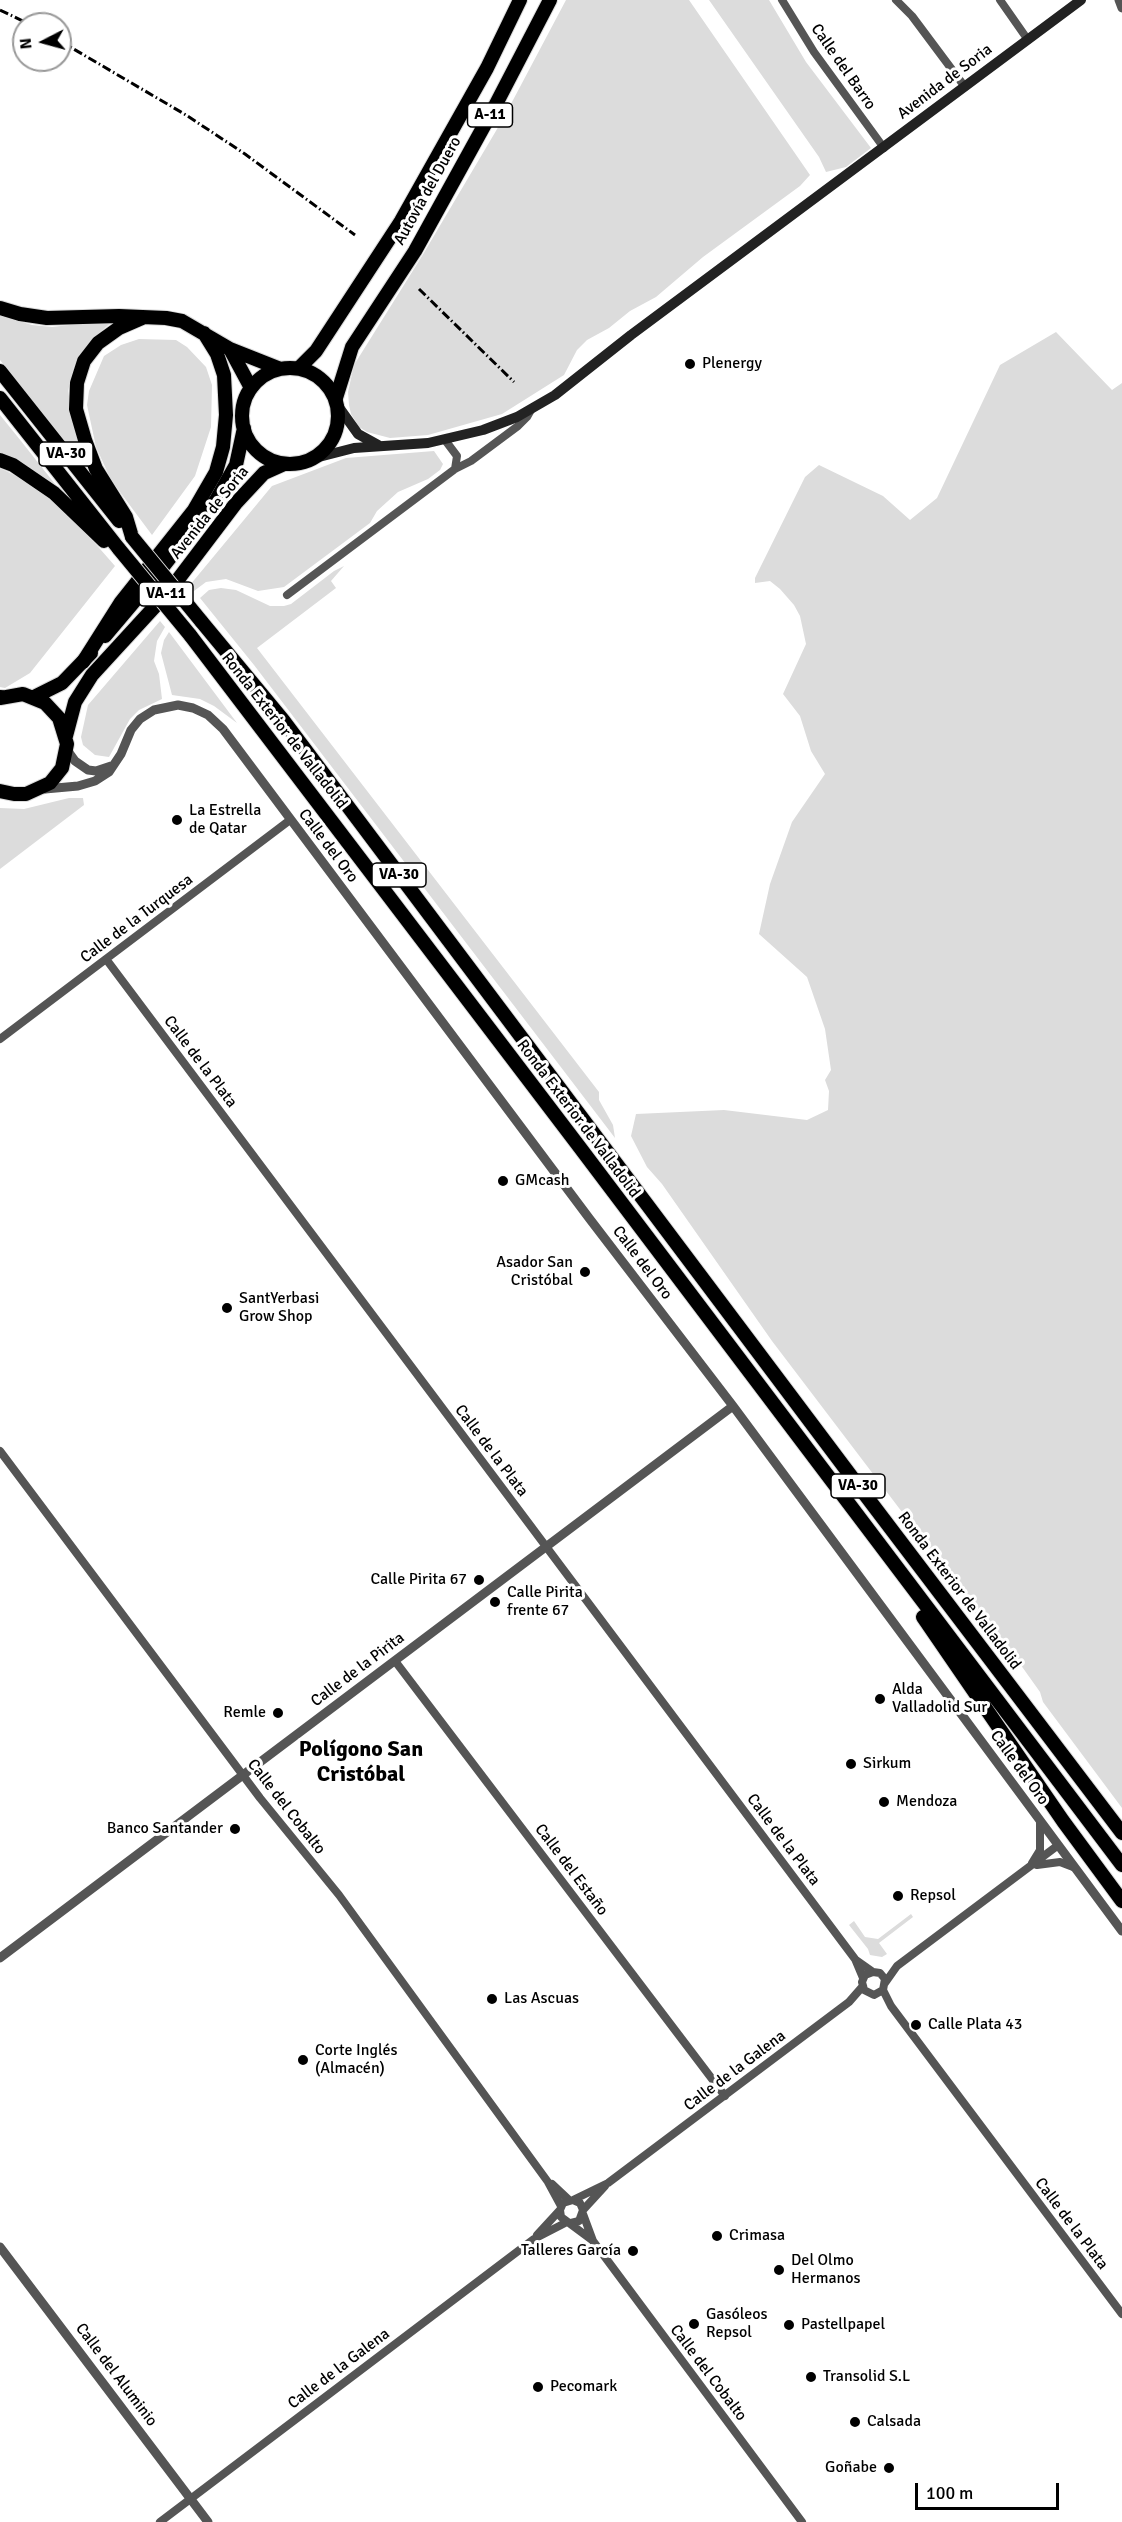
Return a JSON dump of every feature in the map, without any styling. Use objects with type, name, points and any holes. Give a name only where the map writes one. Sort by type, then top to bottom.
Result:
[{"type":"highway","name":"Autovía del Duero","points":[[299,368],[316,351],[401,221],[487,68],[519,0]]},
{"type":"highway","name":"Autovía del Duero","points":[[337,402],[352,347],[415,250],[495,106],[550,0]]},
{"type":"highway","points":[[0,308],[47,318],[119,316],[182,321],[230,349],[278,368],[299,368],[322,379],[337,402],[336,434],[324,451],[315,458]]},
{"type":"highway","points":[[132,537],[126,517],[96,469],[85,440],[76,409],[77,383],[84,361],[98,343],[119,328],[144,318]]},
{"type":"highway","points":[[83,662],[121,602],[194,510],[216,471],[223,447],[226,415],[224,375],[217,354],[204,333]]},
{"type":"highway","points":[[230,349],[250,388],[263,376],[278,368]]},
{"type":"highway","name":"Ronda Exterior de Valladolid","points":[[0,371],[132,537],[283,720],[1122,1833]]},
{"type":"highway","name":"VA-11","points":[[244,428],[242,414],[244,400],[250,388]]},
{"type":"highway","name":"Ronda Exterior de Valladolid","points":[[0,398],[190,635],[1122,1865]]},
{"type":"highway","points":[[244,428],[247,437],[258,452],[274,462],[284,464]]},
{"type":"highway","name":"Avenida de Soria","points":[[34,697],[54,689],[83,662],[216,500],[236,465],[244,428]]},
{"type":"highway","name":"VA-11","points":[[284,464],[297,464],[315,458]]},
{"type":"highway","points":[[0,460],[13,465],[54,493],[104,542],[119,549]]},
{"type":"highway","name":"Avenida de Soria","points":[[66,743],[75,702],[92,675],[170,590],[236,503],[264,473],[284,464]]},
{"type":"highway","name":"VA-11","points":[[0,697],[23,694],[34,697]]},
{"type":"highway","points":[[34,697],[56,712],[66,743]]},
{"type":"highway","name":"VA-11","points":[[40,789],[57,776],[64,761],[66,743]]},
{"type":"highway","points":[[1,792],[26,794],[40,789]]},
{"type":"highway","points":[[900,1572],[921,1613],[1063,1821],[1122,1900]]},
{"type":"highway","points":[[1095,1795],[1122,1828]]},
{"type":"main road","name":"Avenida de Soria","points":[[315,458],[354,448],[445,440],[502,424],[531,409],[555,394],[1081,0]]},
{"type":"main road","points":[[337,402],[358,434],[381,446]]},
{"type":"street","name":"Calle del Barro","points":[[782,0],[814,52],[884,148]]},
{"type":"street","points":[[896,0],[912,16],[965,87]]},
{"type":"street","points":[[1000,0],[1028,40]]},
{"type":"street","points":[[1119,0],[1122,8]]},
{"type":"street","points":[[287,595],[455,469],[471,461],[518,426],[531,409]]},
{"type":"street","points":[[445,440],[457,456],[455,469]]},
{"type":"street","name":"Calle del Oro","points":[[40,789],[78,786],[95,781],[109,772],[116,763],[131,730],[146,714],[167,706],[202,711],[223,729],[732,1406],[1122,1932]]},
{"type":"street","points":[[66,743],[75,761],[88,770],[96,771],[116,763]]},
{"type":"street","name":"Calle de la Turquesa","points":[[0,1039],[290,820]]},
{"type":"street","name":"Calle de la Plata","points":[[106,959],[855,1959],[863,1982],[872,1995],[891,2006]]},
{"type":"street","name":"Calle de la Pirita","points":[[0,1958],[732,1406]]},
{"type":"street","name":"Calle del Cobalto","points":[[0,1451],[243,1775],[339,1895],[548,2181],[560,2208]]},
{"type":"street","name":"Calle del Estaño","points":[[395,1661],[725,2096]]},
{"type":"street","points":[[1030,1867],[1040,1850],[1040,1823]]},
{"type":"street","points":[[884,1986],[897,1966],[1057,1846]]},
{"type":"street","points":[[1030,1867],[1047,1862],[1060,1862],[1073,1867]]},
{"type":"street","name":"Calle de la Plata","points":[[855,1959],[883,1976],[891,2006],[1122,2314]]},
{"type":"street","points":[[875,1972],[897,1966]]},
{"type":"street","name":"Calle de la Galena","points":[[571,2200],[608,2183],[725,2096],[849,2002],[863,1982],[875,1972]]},
{"type":"street","name":"Calle de la Galena","points":[[849,2002],[872,1995],[884,1986]]},
{"type":"street","name":"Calle del Cobalto","points":[[548,2181],[571,2200]]},
{"type":"street","name":"Calle de la Galena","points":[[583,2212],[608,2183]]},
{"type":"street","points":[[571,2200],[580,2203],[583,2212],[579,2221],[569,2223],[561,2217],[560,2208],[571,2200]]},
{"type":"street","name":"Calle de la Galena","points":[[534,2239],[560,2208]]},
{"type":"street","name":"Calle del Cobalto","points":[[583,2212],[593,2241]]},
{"type":"street","name":"Calle del Cobalto","points":[[569,2223],[593,2241],[802,2522]]},
{"type":"street","name":"Calle de la Galena","points":[[160,2522],[534,2239],[569,2223]]},
{"type":"street","name":"Calle del Aluminio","points":[[0,2247],[208,2522]]},
{"type":"shaded area","points":[[566,0],[689,0],[810,175],[800,186],[703,257],[656,297],[630,311],[609,328],[587,340],[577,350],[564,375],[502,414],[428,435],[390,438],[367,432],[359,427],[351,414],[349,405],[348,392],[354,365],[503,119]]},
{"type":"shaded area","points":[[709,0],[769,0],[806,62],[871,148],[846,167],[826,172],[819,157]]},
{"type":"shaded area","points":[[0,315],[32,325],[52,327],[114,320],[90,341],[81,353],[74,366],[68,391],[75,432],[95,478],[0,360]]},
{"type":"shaded area","points":[[1056,332],[1112,390],[1122,383],[1122,1808],[1043,1702],[1040,1692],[1003,1640],[987,1630],[902,1512],[772,1341],[662,1184],[647,1167],[631,1136],[636,1114],[724,1110],[807,1120],[828,1110],[829,1091],[825,1080],[831,1070],[825,1029],[807,977],[759,934],[770,884],[792,822],[825,774],[811,751],[800,716],[783,694],[806,644],[800,616],[780,589],[770,581],[755,583],[755,578],[805,477],[819,465],[883,496],[910,520],[937,498],[1000,365]]},
{"type":"shaded area","points":[[139,339],[176,340],[187,347],[206,367],[212,385],[211,427],[195,476],[152,535],[111,480],[96,447],[87,405],[89,391],[104,356],[121,345]]},
{"type":"shaded area","points":[[0,415],[21,441],[66,498],[0,454]]},
{"type":"shaded area","points":[[434,451],[443,464],[440,470],[428,479],[398,492],[377,511],[370,523],[284,587],[258,591],[226,579],[206,582],[194,591],[190,585],[272,486],[346,458]]},
{"type":"shaded area","points":[[0,468],[28,482],[72,517],[115,566],[30,673],[5,688],[0,687]]},
{"type":"shaded area","points":[[344,566],[331,581],[336,588],[257,648],[599,1092],[599,1100],[613,1125],[615,1138],[254,665],[200,598],[209,590],[221,588],[236,590],[270,606],[284,606],[291,604]]},
{"type":"shaded area","points":[[160,621],[165,627],[157,641],[154,661],[159,674],[162,699],[139,710],[130,719],[109,757],[95,755],[83,745],[81,737],[88,705]]},
{"type":"shaded area","points":[[169,632],[237,723],[200,699],[172,695],[161,653],[164,640]]},
{"type":"shaded area","points":[[69,798],[83,798],[84,805],[0,869],[0,808],[24,809]]},
{"type":"shaded area","points":[[911,1914],[913,1917],[879,1943],[887,1954],[882,1957],[870,1955],[868,1949],[849,1925],[854,1921],[865,1937],[878,1939]]},
{"type":"railway","points":[[0,10],[12,16]]},
{"type":"railway","points":[[72,48],[186,115],[245,154],[355,235]]},
{"type":"railway","points":[[419,289],[514,382]]},
{"type":"place","name":"Plenergy","points":[[690,364]]},
{"type":"place","name":"La Estrella de Qatar","points":[[177,820]]},
{"type":"place","name":"GMcash","points":[[503,1181]]},
{"type":"place","name":"Asador San Cristóbal","points":[[585,1272]]},
{"type":"place","name":"SantYerbasi Grow Shop","points":[[227,1308]]},
{"type":"place","name":"Calle Pirita 67","points":[[479,1580]]},
{"type":"place","name":"Calle Pirita frente 67","points":[[495,1602]]},
{"type":"place","name":"Alda Valladolid Sur","points":[[880,1699]]},
{"type":"place","name":"Remle","points":[[278,1713]]},
{"type":"place","name":"Sirkum","points":[[851,1764]]},
{"type":"place","name":"Mendoza","points":[[884,1802]]},
{"type":"place","name":"Banco Santander","points":[[235,1829]]},
{"type":"place","name":"Repsol","points":[[898,1896]]},
{"type":"place","name":"Las Ascuas","points":[[492,1999]]},
{"type":"place","name":"Calle Plata 43","points":[[916,2025]]},
{"type":"place","name":"Corte Inglés (Almacén)","points":[[303,2060]]},
{"type":"place","name":"Crimasa","points":[[717,2236]]},
{"type":"place","name":"Talleres García","points":[[633,2251]]},
{"type":"place","name":"Del Olmo Hermanos","points":[[779,2270]]},
{"type":"place","name":"Gasóleos Repsol","points":[[694,2324]]},
{"type":"place","name":"Pastellpapel","points":[[789,2325]]},
{"type":"place","name":"Transolid S.L","points":[[811,2377]]},
{"type":"place","name":"Pecomark","points":[[538,2387]]},
{"type":"place","name":"Calsada","points":[[855,2422]]},
{"type":"place","name":"Goñabe","points":[[889,2468]]},
{"type":"district","name":"Polígono San Cristóbal","points":[[361,1763]]}]
